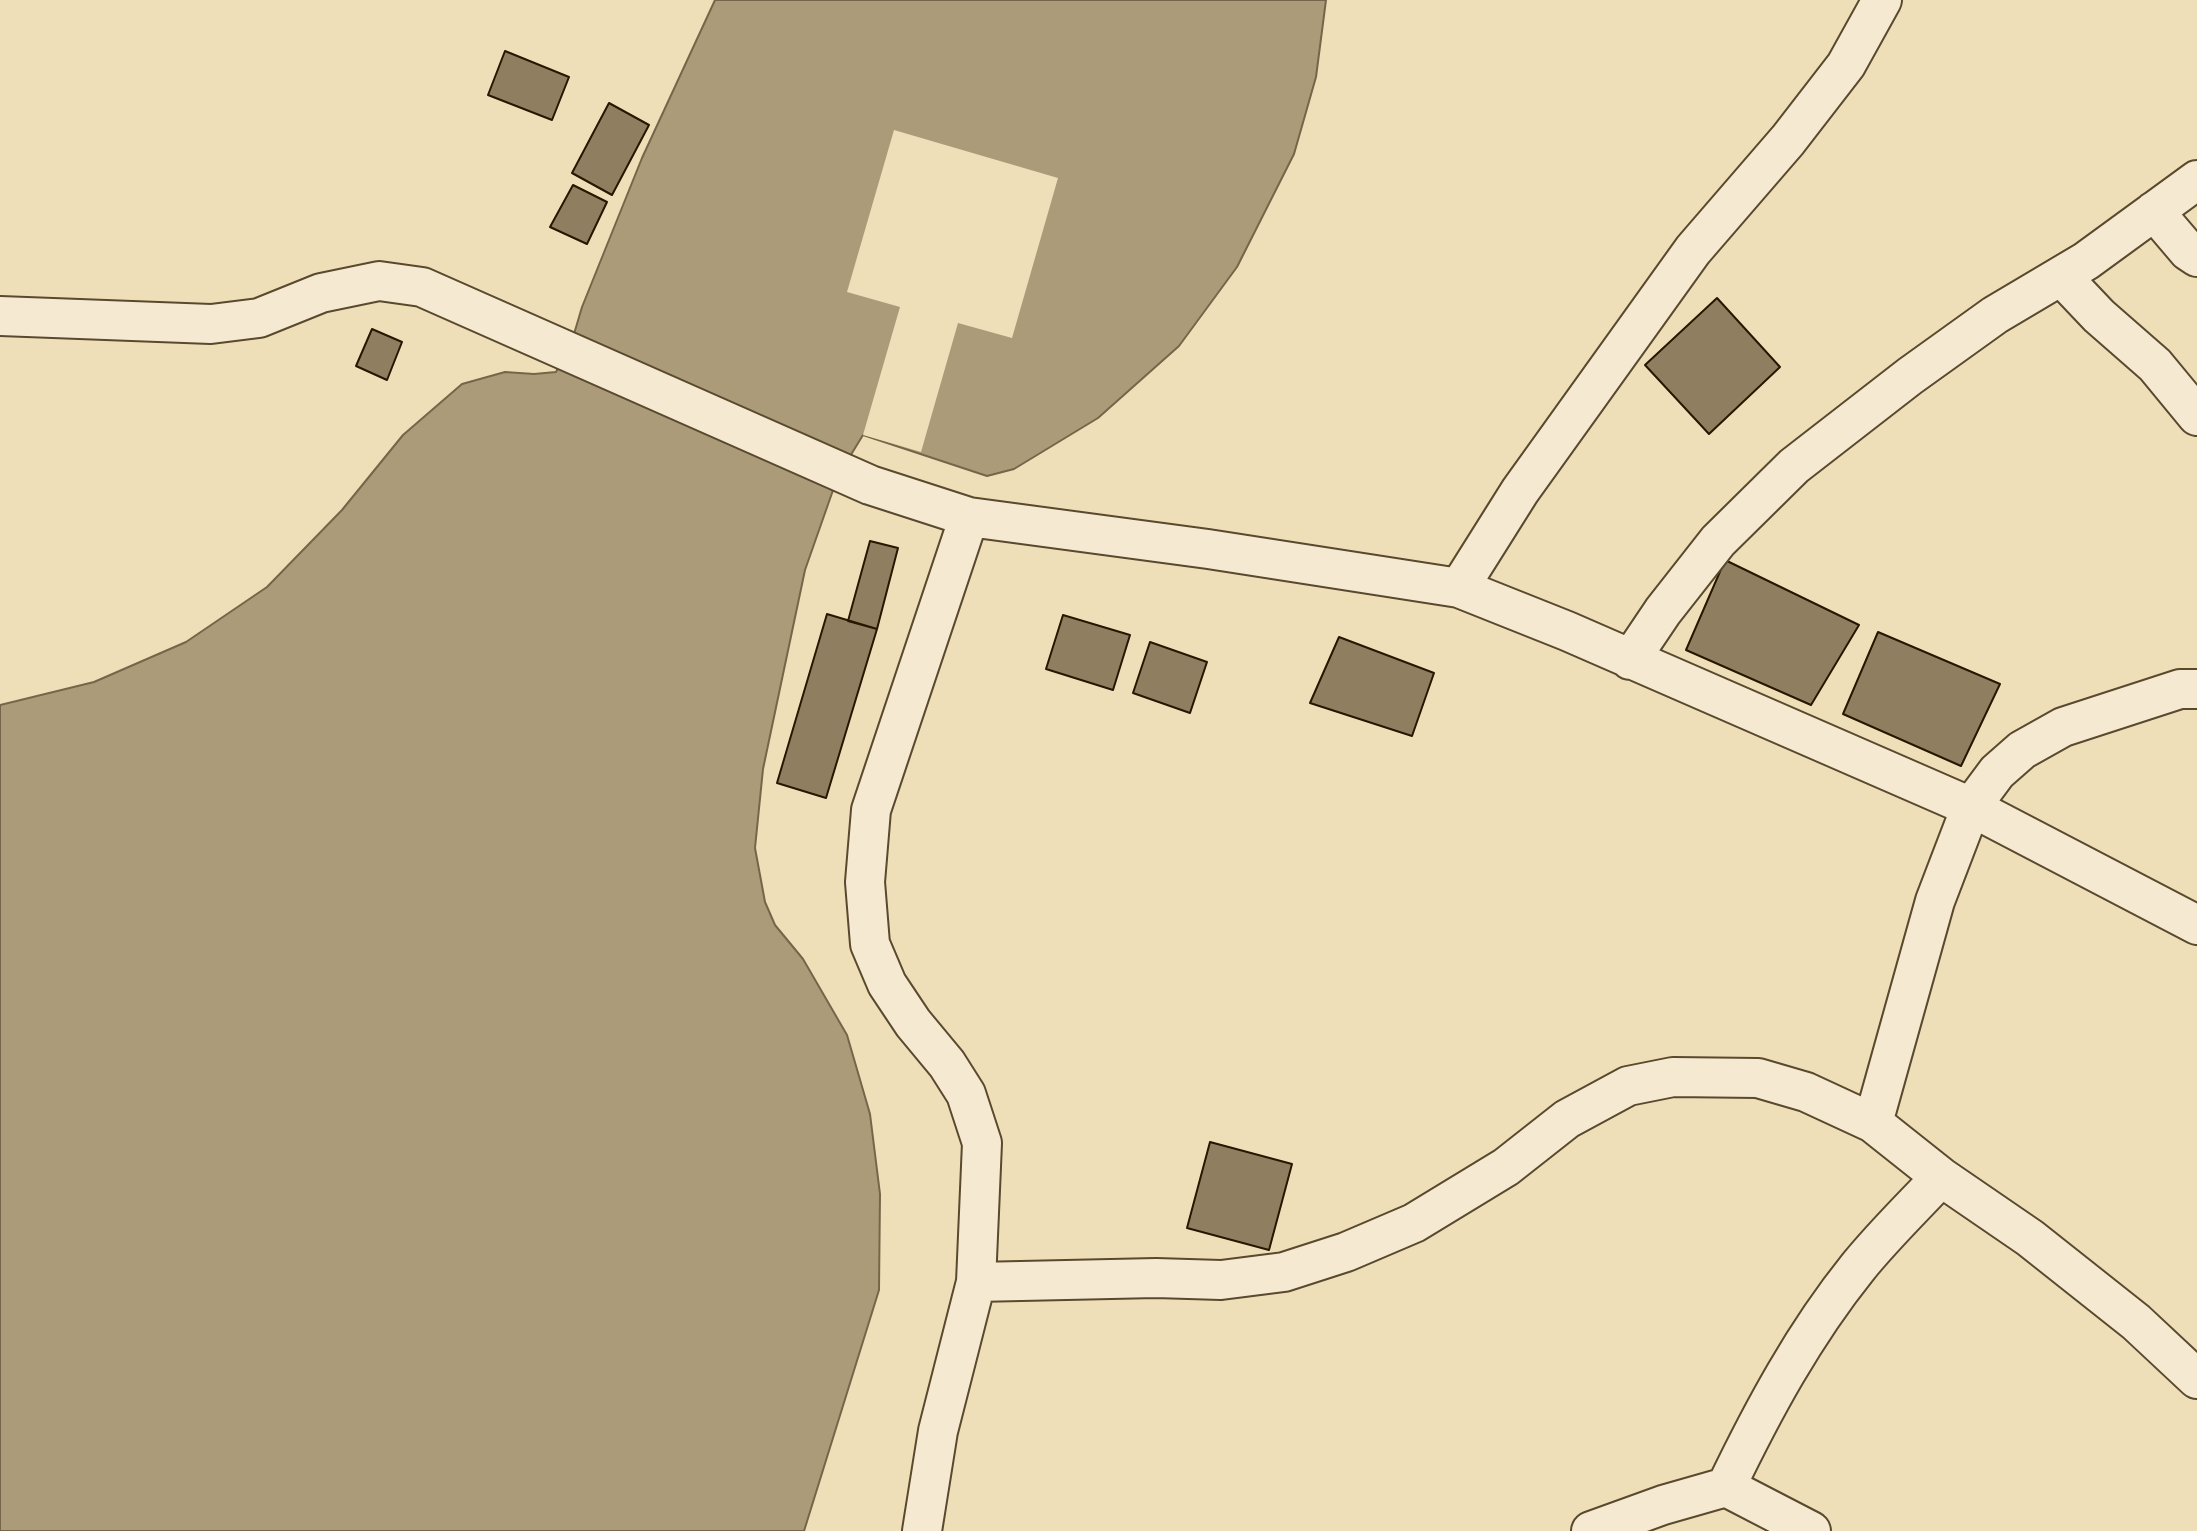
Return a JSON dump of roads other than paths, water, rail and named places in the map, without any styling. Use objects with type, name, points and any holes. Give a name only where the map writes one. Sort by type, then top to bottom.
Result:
[{"type":"street","points":[[1459,588],[1520,491],[1693,250],[1788,140],[1846,65],[1882,0]]},
{"type":"street","points":[[1630,660],[1662,611],[1718,541],[1794,466],[1910,376],[1995,315],[2062,277],[2197,180]]},
{"type":"street","points":[[2154,211],[2188,251],[2197,257]]},
{"type":"street","points":[[2062,277],[2099,316],[2155,365],[2197,416]]},
{"type":"street","points":[[0,316],[211,324],[259,318],[321,293],[379,282],[422,288],[539,337],[870,485],[970,517],[1208,549],[1459,588],[1567,631],[1971,807],[2197,925]]},
{"type":"street","points":[[922,1531],[937,1431],[976,1282],[982,1143],[966,1094],[887,984],[870,944],[865,882],[871,810],[970,517]]},
{"type":"street","points":[[1873,1123],[1935,901],[1971,807],[1997,772],[2022,750],[2063,726],[2180,689],[2197,689]]},
{"type":"street","points":[[976,1282],[1156,1278],[1221,1280],[1284,1272],[1346,1252],[1414,1223],[1506,1167],[1567,1118],[1628,1086],[1673,1077],[1758,1078],[1806,1092],[1873,1123],[1941,1177],[2041,1247],[2136,1322],[2197,1380]]},
{"type":"street","points":[[1726,1487],[1759,1418],[1816,1324],[1858,1266],[1941,1177]]},
{"type":"street","points":[[1591,1531],[1663,1505],[1726,1487],[1811,1531]]}]
